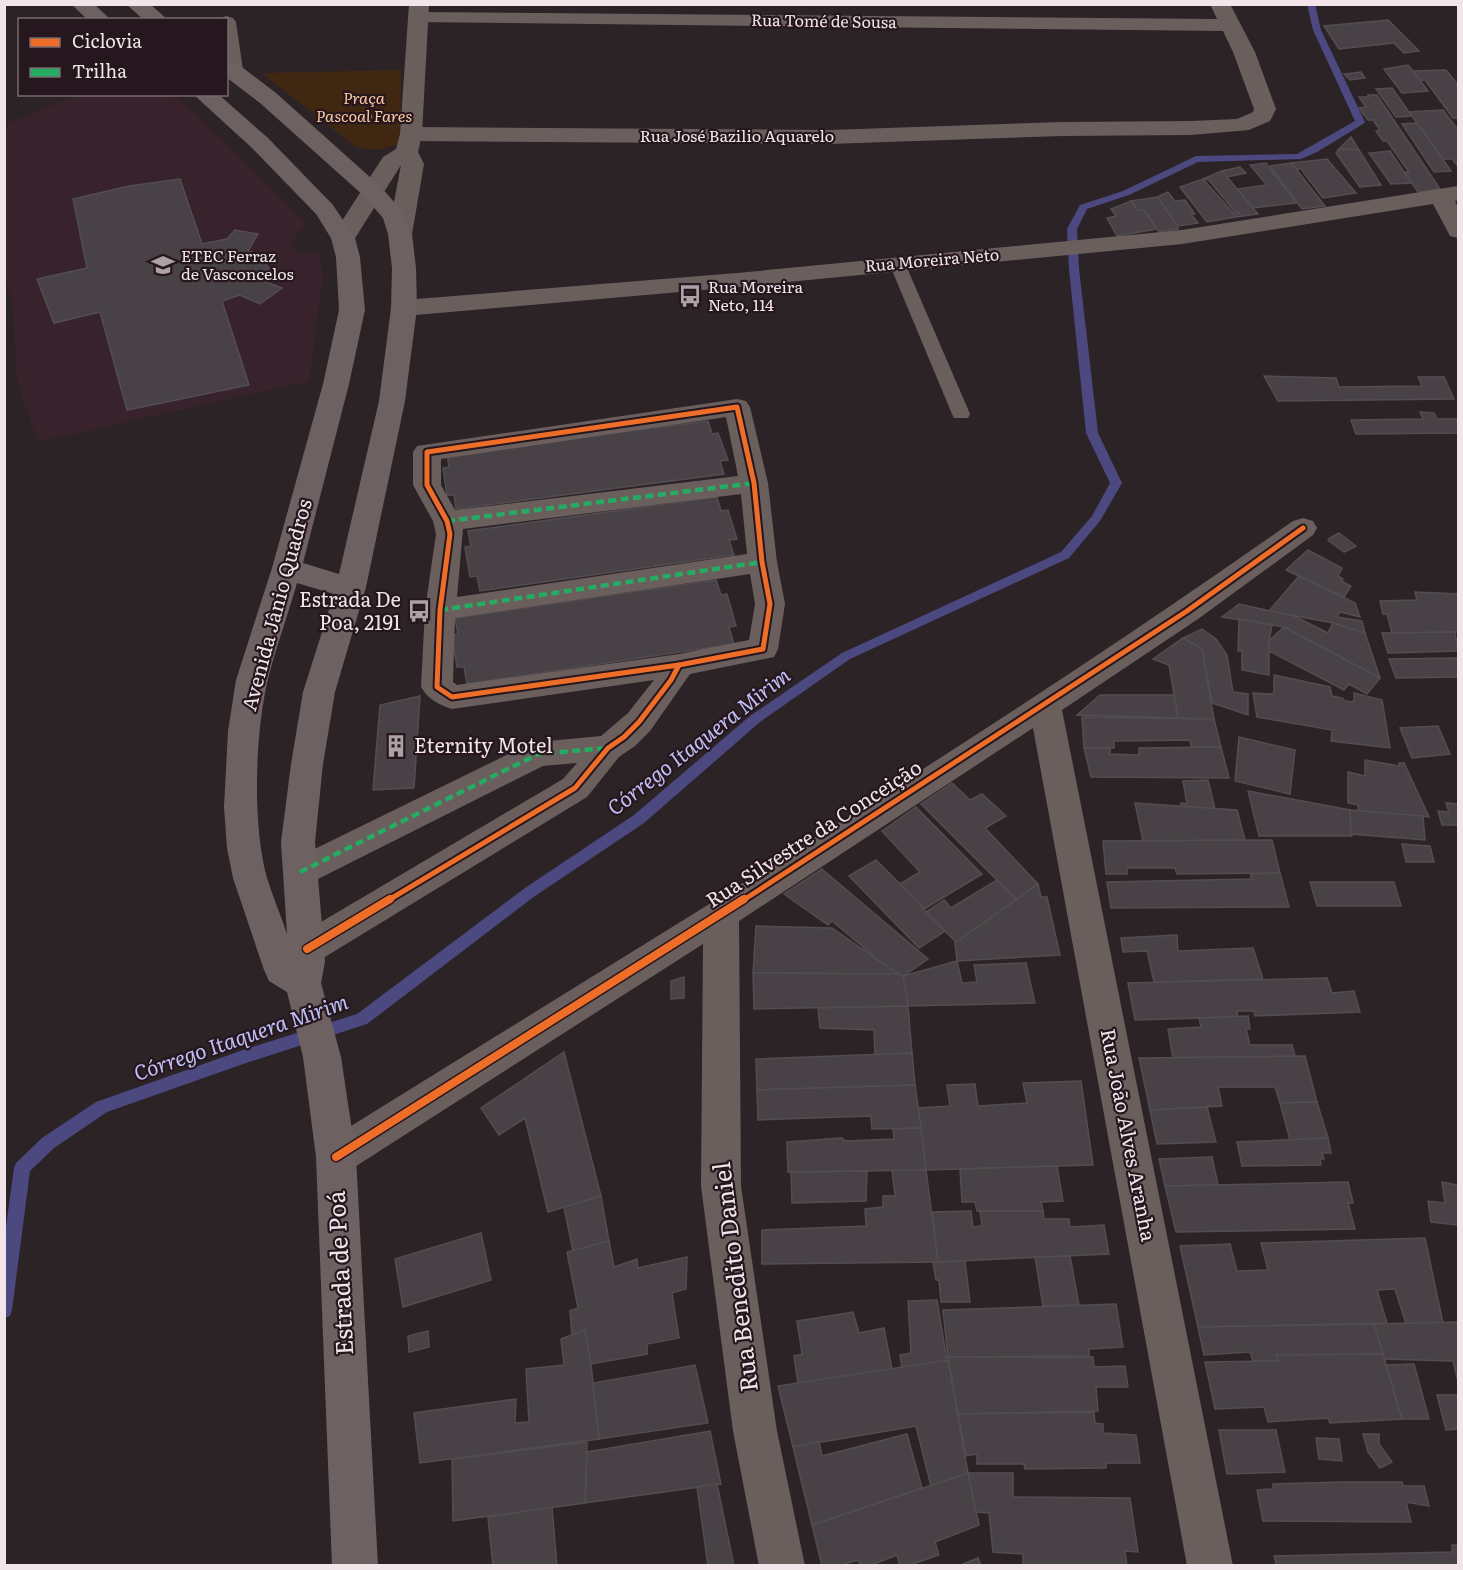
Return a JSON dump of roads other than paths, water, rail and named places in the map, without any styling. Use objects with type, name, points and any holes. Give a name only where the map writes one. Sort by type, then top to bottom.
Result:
[{"type":"main road","points":[[81,4],[98,18]]},
{"type":"main road","points":[[136,4],[155,18]]},
{"type":"main road","points":[[229,68],[268,98],[372,191],[394,216],[400,234],[404,268],[404,308],[392,401],[351,587],[319,692],[307,764],[298,842],[306,978]]},
{"type":"main road","name":"Avenida Jânio Quadros","points":[[206,96],[260,143],[325,210],[343,238],[348,257],[352,310],[336,384],[286,568],[252,680],[244,731],[241,807],[244,848],[250,878],[282,970],[306,978]]},
{"type":"main road","points":[[286,568],[320,580],[351,587]]},
{"type":"main road","name":"Estrada de Poá","points":[[306,978],[322,1057],[336,1157],[355,1566]]},
{"type":"street","points":[[794,21],[824,4]]},
{"type":"street","points":[[1220,4],[1230,25]]},
{"type":"street","points":[[400,234],[413,164],[409,143],[418,11]]},
{"type":"street","name":"Rua Tomé de Sousa","points":[[418,11],[794,21],[1230,25]]},
{"type":"street","name":"Rua José Bazilio Aquarelo","points":[[409,143],[829,137],[1241,125],[1254,122],[1262,116],[1265,109],[1244,52],[1230,25]]},
{"type":"street","points":[[228,52],[229,68]]},
{"type":"street","points":[[343,238],[391,162],[409,143]]},
{"type":"street","points":[[1449,194],[1458,231]]},
{"type":"street","name":"Rua Moreira Neto","points":[[404,308],[737,280],[1182,237],[1449,194]]},
{"type":"street","points":[[737,408],[754,483],[762,562],[770,604],[763,649],[679,665],[452,697],[437,687],[440,610],[450,534],[447,521],[427,485],[427,452],[737,408]]},
{"type":"street","points":[[447,521],[754,483]]},
{"type":"street","name":"Rua Silvestre da Conceição","points":[[336,1157],[721,914],[1045,705],[1187,611],[1303,528]]},
{"type":"street","points":[[440,610],[762,562]]},
{"type":"street","points":[[306,978],[575,788],[608,748],[624,737],[639,722],[671,680],[679,665]]},
{"type":"street","name":"Rua João Alves Aranha","points":[[1045,705],[1210,1566]]},
{"type":"street","points":[[300,873],[538,754],[608,748]]},
{"type":"street","name":"Rua Benedito Daniel","points":[[721,914],[721,1186],[755,1431],[782,1566]]},
{"type":"lane","points":[[897,263],[962,414]]},
{"type":"waterway","name":"Córrego Itaquera Mirim","points":[[4,1310],[22,1168],[48,1143],[102,1107],[246,1056],[362,1019],[530,892],[639,819],[755,719],[846,656],[1065,555],[1096,518],[1116,483],[1092,433],[1074,269],[1072,229],[1083,207],[1126,193],[1196,159],[1298,157],[1360,122],[1317,30],[1311,4]]},
{"type":"place","name":"ETEC Ferraz de Vasconcelos","points":[[163,265]]},
{"type":"place","name":"Rua Moreira Neto, 114","points":[[690,296]]},
{"type":"place","name":"Estrada De Poa, 2191","points":[[419,611]]},
{"type":"place","name":"Eternity Motel","points":[[396,746]]},
{"type":"park label","name":"Praça Pascoal Fares","points":[[364,107]]}]
